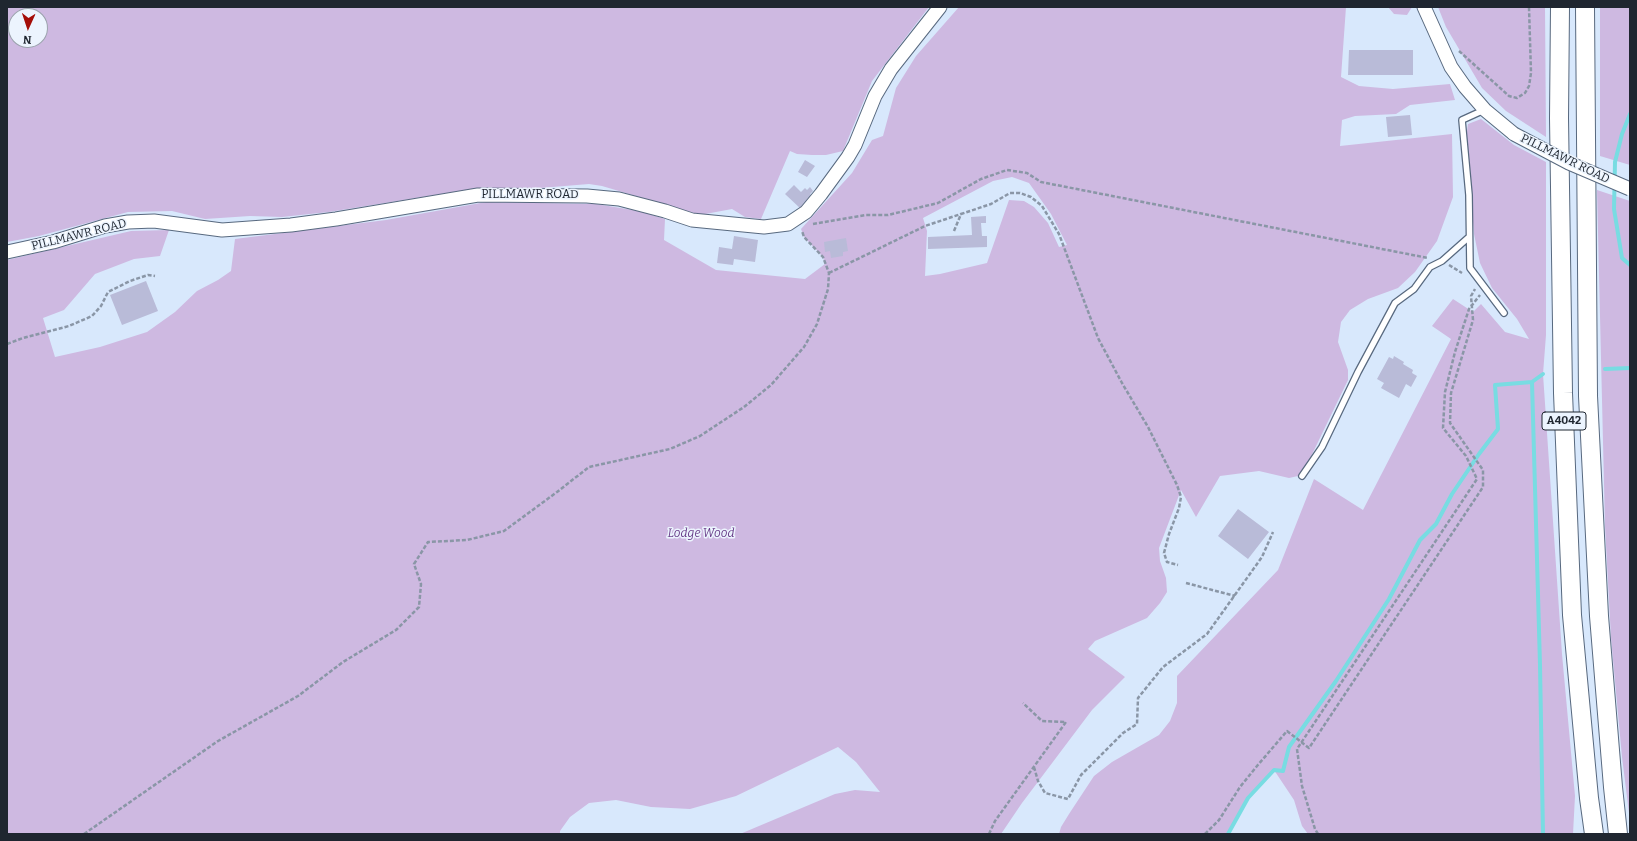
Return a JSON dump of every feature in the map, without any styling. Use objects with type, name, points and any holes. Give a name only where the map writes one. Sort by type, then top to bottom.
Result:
[{"type":"highway","name":"A4042","points":[[1560,7],[1563,393],[1572,615],[1591,830]]},
{"type":"highway","name":"A4042","points":[[1585,7],[1588,396],[1599,616],[1612,787],[1618,834]]},
{"type":"street","name":"PILLMAWR ROAD","points":[[7,252],[53,242],[105,226],[128,222],[154,221],[222,230],[291,225],[336,219],[478,195],[588,196],[619,199],[692,220],[764,227],[788,224],[806,212],[848,157],[855,145],[872,102],[891,69],[940,7]]},
{"type":"street","name":"PILLMAWR ROAD","points":[[1424,7],[1451,66],[1465,87],[1484,110],[1514,134],[1569,163],[1630,189]]},
{"type":"lane","points":[[1484,110],[1462,120],[1469,195],[1470,268],[1504,313]]},
{"type":"lane","points":[[1302,476],[1322,447],[1358,372],[1395,302],[1414,289],[1430,267],[1442,261],[1469,237]]},
{"type":"path","points":[[1458,50],[1509,96],[1517,98],[1525,93],[1529,86],[1531,74],[1529,7]]},
{"type":"path","points":[[84,834],[218,741],[298,696],[343,662],[396,630],[419,607],[421,584],[414,564],[428,542],[467,540],[504,531],[589,467],[670,449],[700,436],[744,407],[771,385],[804,347],[817,324],[828,288],[829,273],[823,257],[804,237],[801,230],[814,224],[866,215],[888,215],[938,203],[980,179],[1007,170],[1027,173],[1041,182],[1442,261],[1464,274]]},
{"type":"path","points":[[829,273],[925,226],[991,204],[1010,193],[1020,193],[1031,197],[1042,206],[1059,234],[1098,338],[1148,427],[1177,485],[1181,497],[1179,508],[1169,534],[1164,553],[1167,562],[1178,565]]},
{"type":"path","points":[[954,231],[961,214]]},
{"type":"path","points":[[7,344],[23,338],[69,326],[92,316],[101,306],[108,292],[130,281],[148,275],[155,276]]},
{"type":"path","points":[[1205,834],[1219,820],[1240,787],[1287,731],[1309,748],[1483,487],[1483,470],[1450,423],[1451,393],[1473,320],[1472,296],[1476,288],[1472,284]]},
{"type":"path","points":[[1318,834],[1315,829],[1302,786],[1297,749],[1477,480],[1466,456],[1443,428],[1445,392],[1468,309],[1486,288]]},
{"type":"path","points":[[1034,767],[1038,781],[1045,793],[1068,799],[1081,775],[1123,733],[1137,724],[1138,698],[1163,667],[1207,634],[1262,557],[1274,532]]},
{"type":"path","points":[[1186,583],[1235,596]]},
{"type":"path","points":[[989,834],[995,821],[1066,722],[1042,721],[1023,704]]},
{"type":"green space","points":[[7,7],[929,7],[872,81],[843,151],[826,155],[812,155],[797,154],[790,151],[761,219],[745,217],[732,209],[700,215],[602,186],[589,184],[528,189],[478,188],[329,212],[282,217],[250,216],[205,219],[172,211],[128,212],[39,236],[7,242]]},
{"type":"green space","name":"Lodge Wood","points":[[959,7],[1346,7],[1341,77],[1359,86],[1393,89],[1450,84],[1455,100],[1410,105],[1396,114],[1355,116],[1342,120],[1340,146],[1452,134],[1453,197],[1437,241],[1415,272],[1398,288],[1368,299],[1350,310],[1341,322],[1338,342],[1348,370],[1348,380],[1303,473],[1289,478],[1259,471],[1220,476],[1196,517],[1181,490],[1159,548],[1160,561],[1166,578],[1167,592],[1147,618],[1095,641],[1088,649],[1125,677],[1092,710],[1022,803],[1001,834],[740,834],[835,794],[855,790],[880,792],[856,762],[838,747],[736,796],[690,809],[651,807],[616,800],[589,803],[570,817],[560,831],[560,834],[7,834],[7,260],[131,231],[169,230],[160,256],[134,259],[95,274],[64,310],[43,318],[55,357],[100,347],[147,332],[175,312],[197,291],[231,271],[235,239],[386,220],[486,202],[596,204],[639,211],[665,219],[664,240],[716,270],[805,279],[825,264],[823,257],[804,237],[801,229],[852,173],[872,140],[883,136],[896,88],[916,56]],"holes":[[[1012,177],[1029,183],[1051,214],[1067,245],[1059,247],[1048,223],[1034,207],[1024,201],[1009,200],[987,263],[925,276],[927,231],[923,218],[993,181]]]},
{"type":"green space","points":[[1388,7],[1412,7],[1407,15],[1394,14]]},
{"type":"green space","points":[[1438,7],[1545,7],[1546,137],[1506,111],[1482,88],[1446,27]]},
{"type":"green space","points":[[1600,7],[1630,7],[1630,165],[1600,156]]},
{"type":"green space","points":[[1481,119],[1514,145],[1546,162],[1546,335],[1543,374],[1562,654],[1575,796],[1573,834],[1308,834],[1302,826],[1294,800],[1274,770],[1248,798],[1228,834],[1059,834],[1061,827],[1094,776],[1112,762],[1159,735],[1170,721],[1177,703],[1177,676],[1278,570],[1314,479],[1363,510],[1451,339],[1432,326],[1453,299],[1473,312],[1481,304],[1505,332],[1529,339],[1517,319],[1492,288],[1480,263],[1474,234],[1466,138],[1468,124]]},
{"type":"green space","points":[[1597,190],[1630,201],[1630,821],[1622,757],[1611,638],[1605,526]]},
{"type":"building","points":[[1349,50],[1413,50],[1413,75],[1348,75]]},
{"type":"building","points":[[1410,115],[1412,135],[1388,137],[1386,117]]},
{"type":"building","points":[[805,160],[815,166],[807,177],[798,172]]},
{"type":"building","points":[[794,185],[801,192],[805,188],[807,190],[810,187],[813,191],[810,194],[814,198],[802,210],[785,194]]},
{"type":"building","points":[[986,216],[986,223],[981,223],[982,236],[987,236],[987,247],[928,249],[928,237],[972,235],[971,217]]},
{"type":"building","points":[[734,236],[758,240],[755,262],[734,259],[733,265],[717,263],[719,247],[732,249]]},
{"type":"building","points":[[846,238],[848,251],[843,252],[843,256],[831,258],[830,251],[825,252],[824,242]]},
{"type":"building","points":[[146,281],[158,311],[122,325],[110,295]]},
{"type":"building","points":[[1394,356],[1404,362],[1403,364],[1413,370],[1412,373],[1417,376],[1411,387],[1406,384],[1399,398],[1381,388],[1384,383],[1377,379],[1389,357],[1393,359]]},
{"type":"building","points":[[1238,509],[1269,532],[1248,559],[1218,536]]},
{"type":"waterway","points":[[1630,114],[1622,134],[1615,162],[1614,209],[1622,258],[1630,265]]},
{"type":"waterway","points":[[1605,369],[1630,368]]},
{"type":"waterway","points":[[1228,834],[1248,798],[1274,770],[1283,771],[1289,747],[1336,681],[1389,599],[1420,540],[1436,524],[1452,494],[1498,429],[1495,385],[1532,382],[1543,374]]},
{"type":"waterway","points":[[1532,382],[1543,834]]}]
